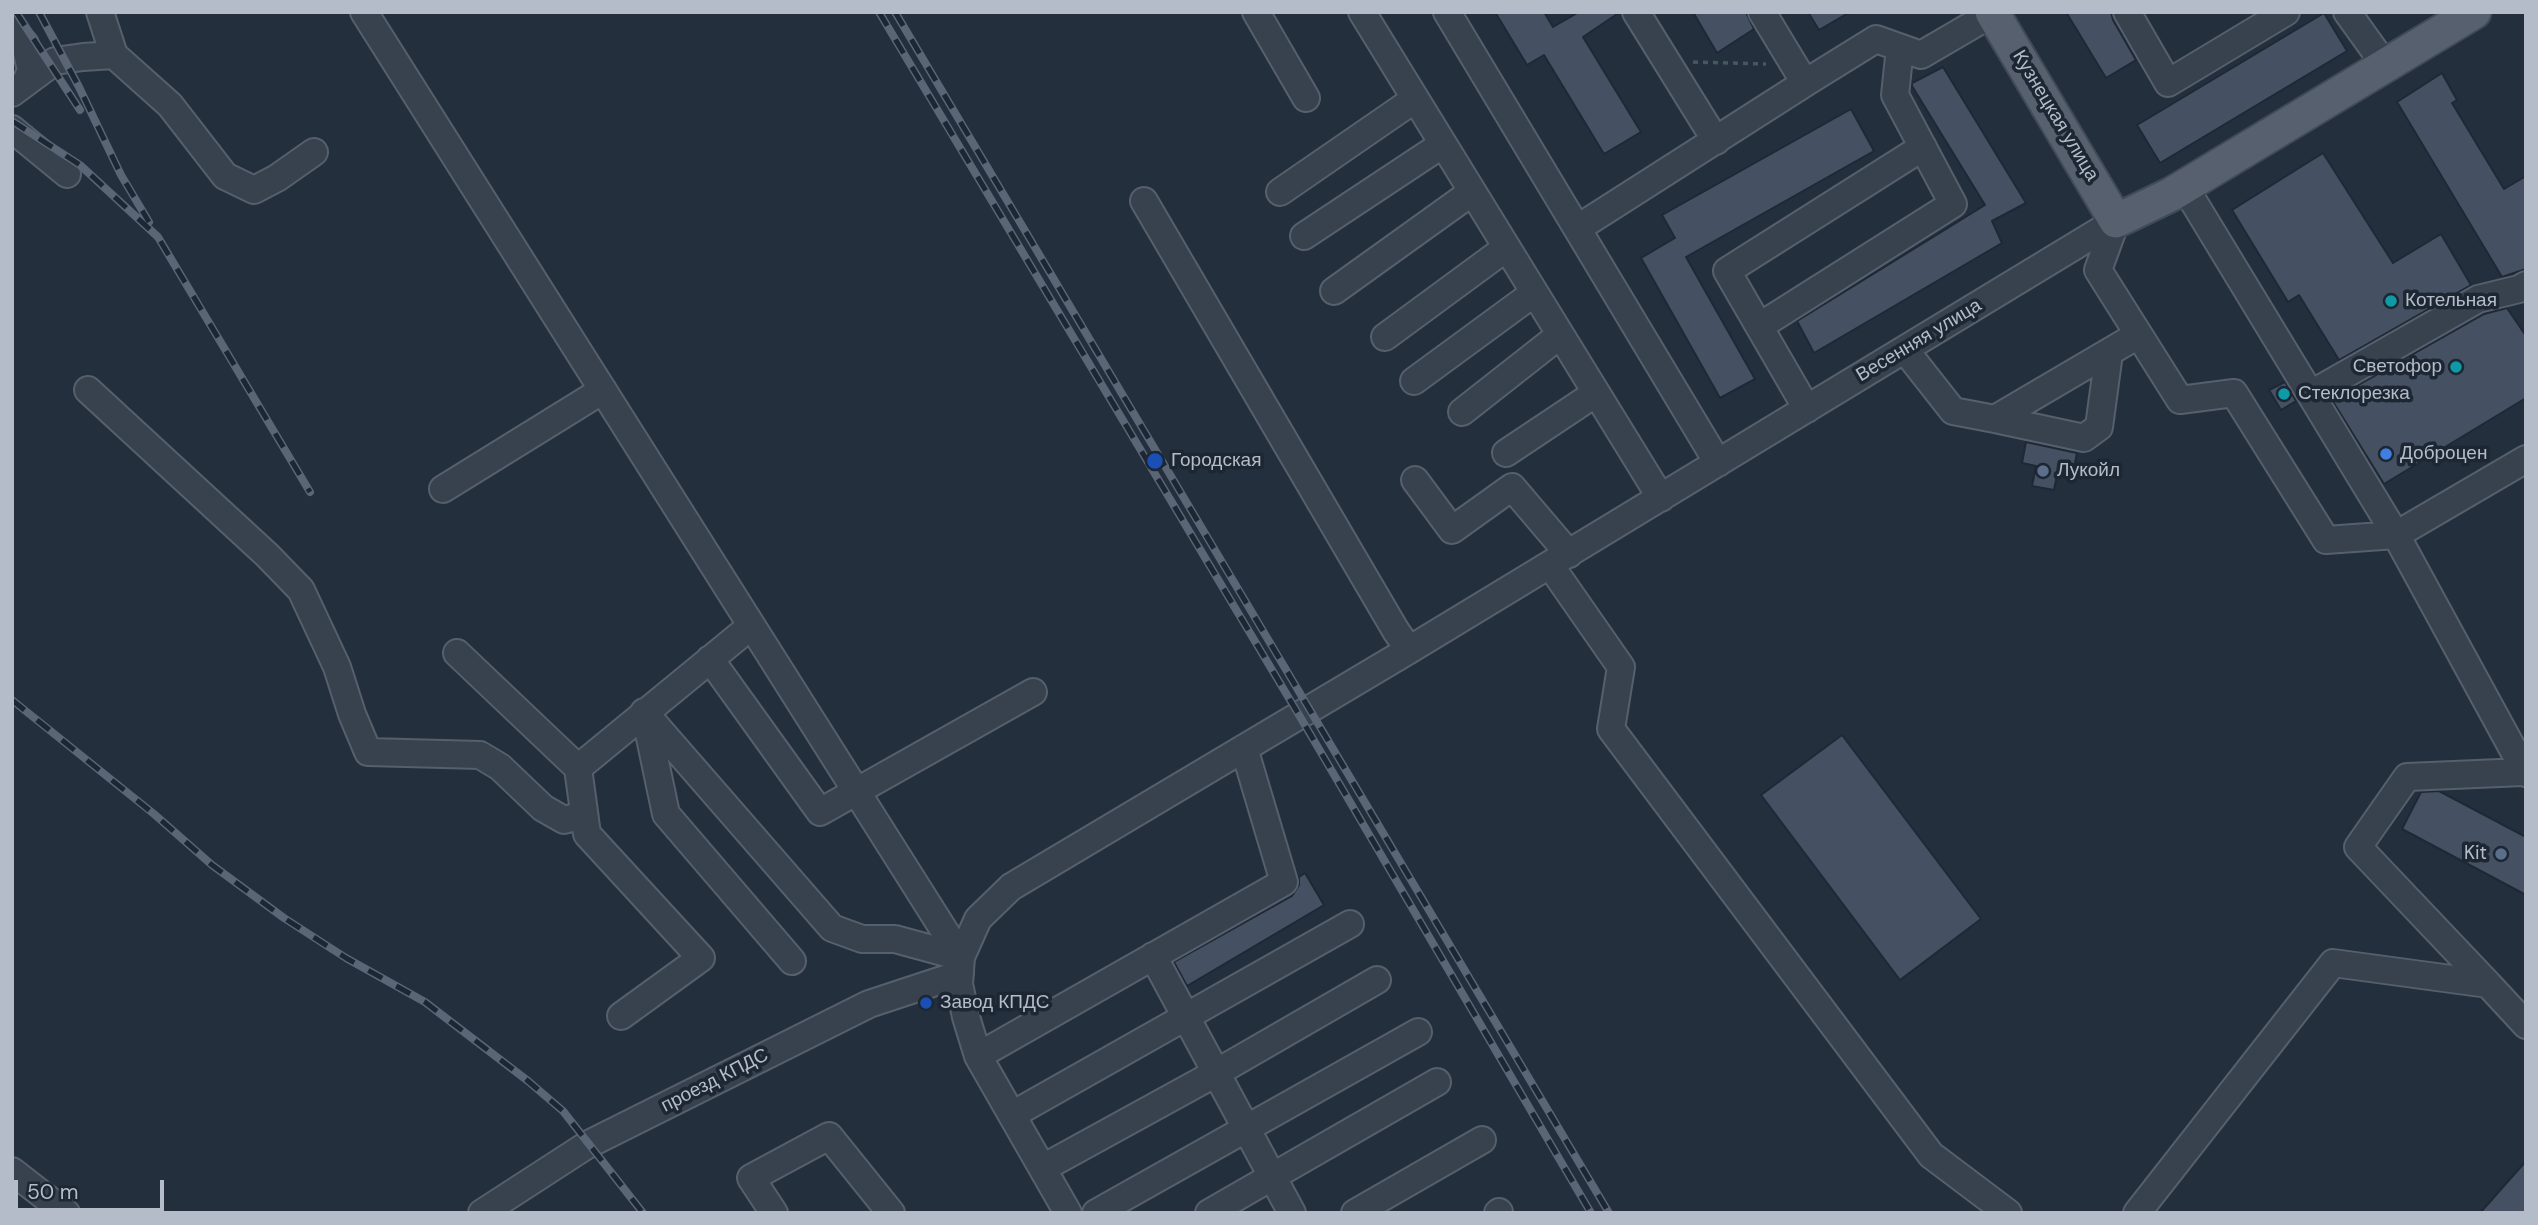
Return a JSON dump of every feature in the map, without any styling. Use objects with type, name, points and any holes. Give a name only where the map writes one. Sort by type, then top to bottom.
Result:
[{"type":"main road","name":"Весенняя улица","points":[[2116,221],[2184,187],[2473,12]]},
{"type":"main road","name":"Кузнецкая улица","points":[[1993,13],[2116,221]]},
{"type":"street","points":[[100,12],[114,55],[170,105],[225,176],[254,190],[277,178],[314,152]]},
{"type":"street","points":[[364,12],[857,793],[961,965],[959,984],[978,1056],[1068,1213]]},
{"type":"street","points":[[1256,12],[1306,97]]},
{"type":"street","points":[[1362,12],[1661,498]]},
{"type":"street","points":[[1447,12],[1718,463]]},
{"type":"street","points":[[1636,12],[1716,141]]},
{"type":"street","points":[[1762,12],[1800,74]]},
{"type":"street","points":[[2127,12],[2168,83],[2258,19],[2286,12]]},
{"type":"street","points":[[2347,12],[2385,65]]},
{"type":"street","points":[[1578,229],[1716,141],[1800,74],[1876,39],[1921,55],[1993,13]]},
{"type":"street","points":[[12,30],[25,44],[31,70],[19,87]]},
{"type":"street","points":[[1760,326],[1953,204],[1895,94],[1900,48]]},
{"type":"street","points":[[19,87],[55,61],[114,55]]},
{"type":"street","points":[[1280,192],[1415,99]]},
{"type":"street","points":[[12,129],[67,174]]},
{"type":"street","points":[[1304,236],[1443,144]]},
{"type":"street","points":[[1807,409],[1727,271],[1923,147]]},
{"type":"street","points":[[2184,187],[2396,535],[2524,773],[2407,777],[2358,847],[2526,1025]]},
{"type":"street","points":[[1334,291],[1472,191]]},
{"type":"street","points":[[1143,201],[1409,650]]},
{"type":"street","points":[[2116,221],[2098,270],[2180,400],[2234,393],[2326,540],[2396,535],[2526,459]]},
{"type":"street","name":"Весенняя улица","points":[[961,965],[978,919],[1011,887],[1368,675],[2116,221]]},
{"type":"street","points":[[1385,337],[1506,248]]},
{"type":"street","points":[[2311,394],[2478,299],[2526,285]]},
{"type":"street","points":[[1415,381],[1534,293]]},
{"type":"street","points":[[1462,412],[1560,335]]},
{"type":"street","points":[[1995,419],[2138,335]]},
{"type":"street","points":[[1905,350],[1953,411],[2084,438],[2099,427],[2109,353]]},
{"type":"street","points":[[88,390],[267,555],[301,590],[328,643],[368,752],[480,755],[500,767],[543,808],[564,820],[584,815]]},
{"type":"street","points":[[443,489],[603,390]]},
{"type":"street","points":[[1506,453],[1596,393]]},
{"type":"street","points":[[1415,480],[1452,530],[1512,487],[1559,559],[1621,667],[1611,729],[1931,1155],[2008,1213]]},
{"type":"street","points":[[578,768],[751,626]]},
{"type":"street","points":[[457,653],[578,768],[587,834],[701,958],[621,1016]]},
{"type":"street","points":[[710,659],[820,812],[1033,692]]},
{"type":"street","points":[[644,712],[666,814],[792,961]]},
{"type":"street","points":[[644,712],[832,928],[862,939],[895,939],[961,965]]},
{"type":"street","points":[[978,1056],[1284,882],[1244,748]]},
{"type":"street","points":[[1012,1115],[1350,924]]},
{"type":"street","points":[[1153,956],[1292,1213]]},
{"type":"street","points":[[2137,1213],[2333,963],[2488,984]]},
{"type":"street","name":"проезд КПДС","points":[[482,1213],[587,1145],[869,1004],[961,965]]},
{"type":"street","points":[[1043,1168],[1377,980]]},
{"type":"street","points":[[1096,1213],[1418,1032]]},
{"type":"street","points":[[1209,1213],[1437,1082]]},
{"type":"street","points":[[774,1213],[751,1178],[829,1136],[891,1213]]},
{"type":"street","points":[[1355,1213],[1482,1140]]},
{"type":"street","points":[[12,1171],[66,1213]]},
{"type":"path","points":[[1666,61],[1800,74]]},
{"type":"building","points":[[1495,12],[1544,12],[1553,27],[1579,12],[1620,12],[1583,37],[1641,132],[1604,154],[1544,55],[1527,65]]},
{"type":"building","points":[[1693,12],[1746,12],[1754,29],[1717,53]]},
{"type":"building","points":[[1808,12],[1850,12],[1819,30]]},
{"type":"building","points":[[2066,12],[2111,12],[2136,60],[2106,78]]},
{"type":"building","points":[[2324,13],[2347,51],[2160,163],[2137,125]]},
{"type":"building","points":[[1943,67],[2026,203],[1992,221],[2002,243],[1814,353],[1797,321],[1985,205],[1912,86],[1912,83]]},
{"type":"building","points":[[2442,73],[2457,100],[2452,103],[2504,189],[2526,176],[2526,269],[2502,277],[2397,102]]},
{"type":"building","points":[[1851,109],[1874,151],[1686,257],[1755,379],[1720,398],[1641,258],[1675,238],[1662,215]]},
{"type":"building","points":[[2323,153],[2393,263],[2441,234],[2471,285],[2339,360],[2299,295],[2288,302],[2232,210]]},
{"type":"building","name":"Светофор","points":[[2507,308],[2526,336],[2526,398],[2384,484],[2332,400],[2484,314]]},
{"type":"building","name":"Стеклорезка","points":[[2285,382],[2296,401],[2281,410],[2269,390]]},
{"type":"building","points":[[2026,442],[2077,453],[2073,473],[2058,470],[2054,490],[2032,486],[2036,466],[2022,463]]},
{"type":"building","points":[[1842,735],[1981,919],[1900,980],[1761,795]]},
{"type":"building","points":[[2439,791],[2526,837],[2526,895],[2402,829],[2421,792]]},
{"type":"building","points":[[1305,873],[1324,905],[1187,986],[1174,962],[1292,896],[1299,885],[1299,877]]},
{"type":"building","points":[[2526,1161],[2526,1213],[2480,1213]]},
{"type":"railway","points":[[16,12],[80,110]]},
{"type":"railway","points":[[39,12],[121,175],[149,222]]},
{"type":"railway","points":[[879,12],[1299,715],[1591,1213]]},
{"type":"railway","points":[[895,12],[1609,1213]]},
{"type":"railway","points":[[12,121],[80,165],[158,237],[310,492]]},
{"type":"railway","points":[[12,700],[154,814],[212,865],[284,918],[346,958],[425,1002],[528,1081],[563,1111],[643,1213]]},
{"type":"place","name":"Котельная","points":[[2391,301]]},
{"type":"place","name":"Светофор","points":[[2456,367]]},
{"type":"place","name":"Стеклорезка","points":[[2284,394]]},
{"type":"place","name":"Доброцен","points":[[2386,454]]},
{"type":"place","name":"Городская","points":[[1155,461]]},
{"type":"place","name":"Лукойл","points":[[2043,471]]},
{"type":"place","name":"Kit","points":[[2501,854]]},
{"type":"place","name":"Завод КПДС","points":[[926,1003]]}]
